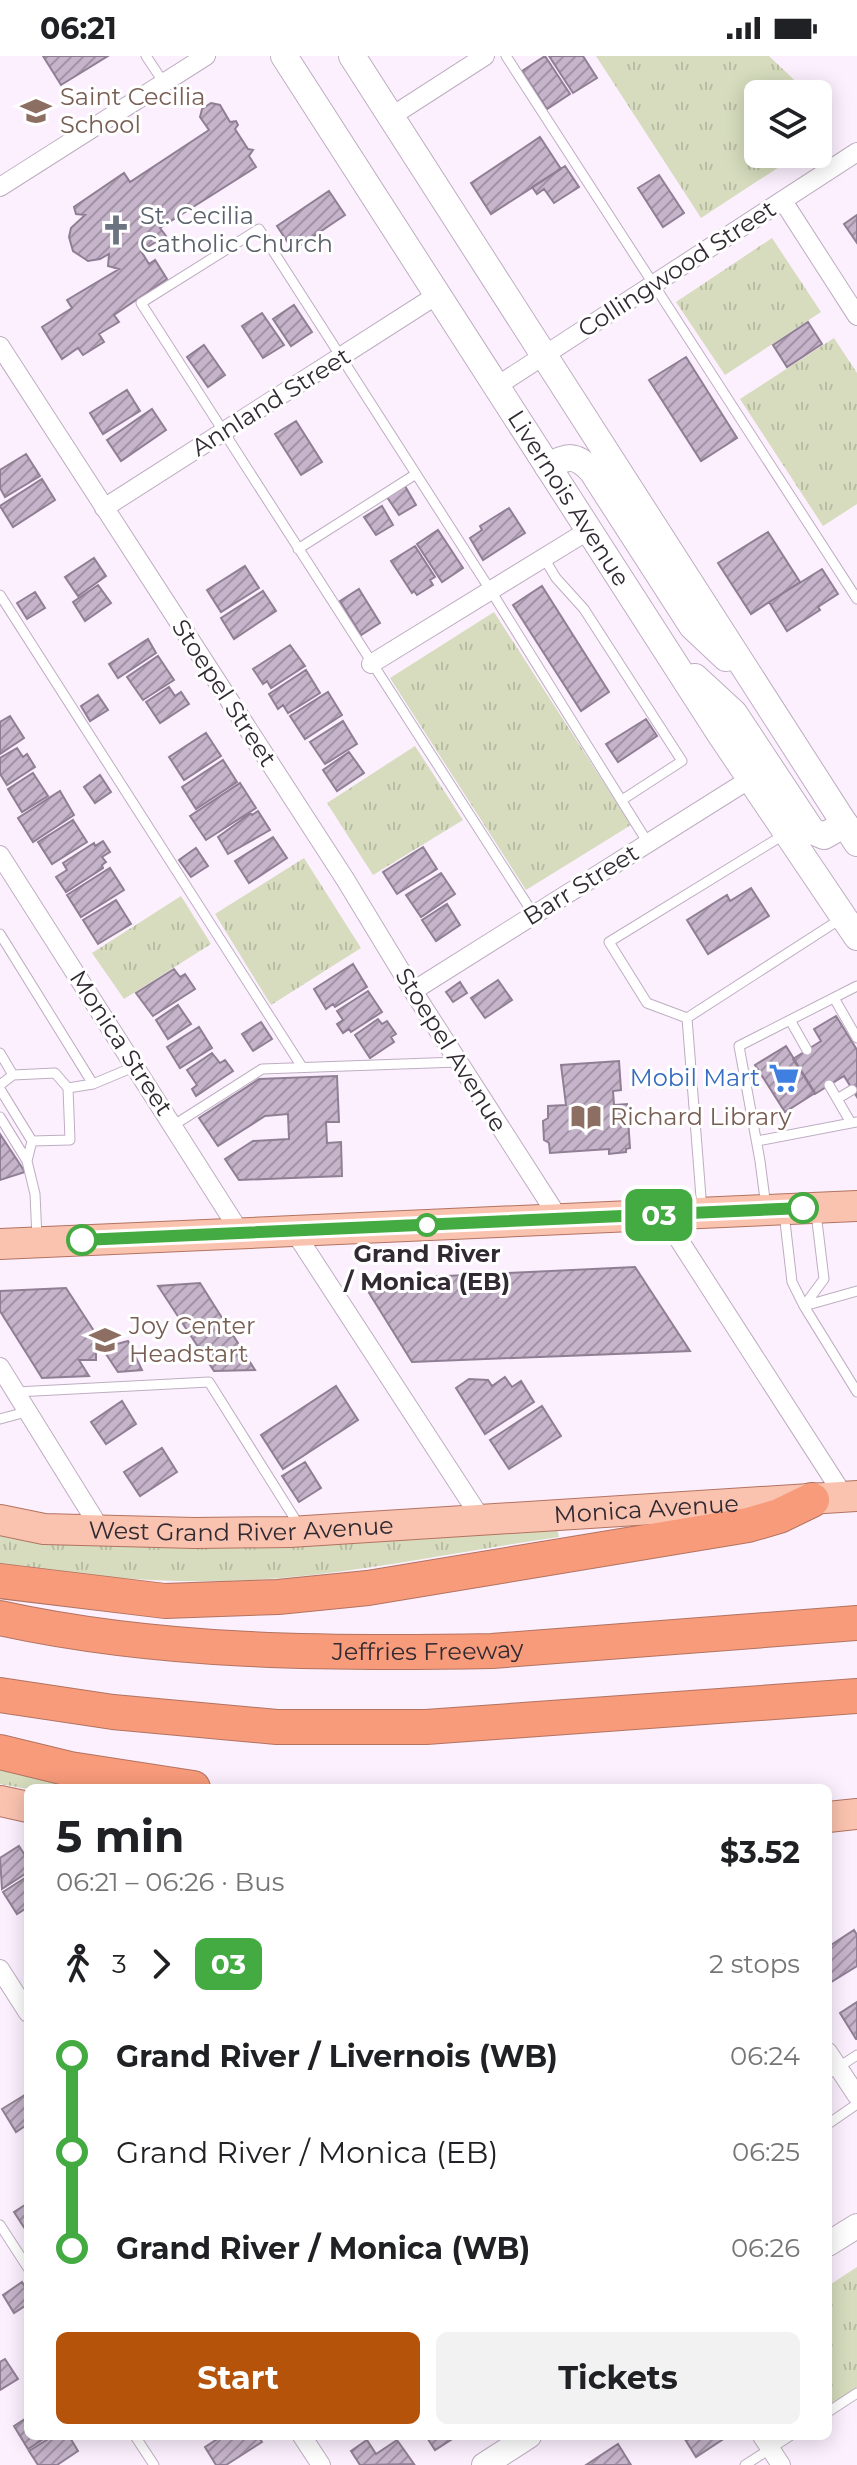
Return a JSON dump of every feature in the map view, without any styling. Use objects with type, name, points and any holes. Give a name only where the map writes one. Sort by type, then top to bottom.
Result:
[{"type":"highway","points":[[0,1581],[165,1601],[278,1597],[368,1588],[748,1525],[838,1497]]},
{"type":"highway","name":"Jeffries Freeway","points":[[0,1618],[40,1627],[222,1648],[432,1652],[492,1651],[857,1623]]},
{"type":"highway","points":[[0,1695],[113,1712],[277,1727],[426,1727],[857,1696]]},
{"type":"highway","points":[[0,1752],[70,1769],[167,1784]]},
{"type":"main road","name":"Livernois Avenue","points":[[284,56],[667,652],[850,927]]},
{"type":"main road","points":[[352,56],[851,834],[824,836],[812,831],[734,713],[667,652]]},
{"type":"main road","points":[[548,467],[562,458],[572,457],[592,471],[692,626],[758,688]]},
{"type":"main road","points":[[0,1244],[857,1206]]},
{"type":"main road","name":"Monica Avenue","points":[[482,1520],[838,1497]]},
{"type":"main road","name":"West Grand River Avenue","points":[[0,1520],[44,1529],[194,1533],[302,1531],[482,1520]]},
{"type":"main road","points":[[0,1801],[24,1806]]},
{"type":"main road","points":[[832,1817],[857,1814]]},
{"type":"street","points":[[0,187],[206,56]]},
{"type":"street","points":[[392,116],[485,56]]},
{"type":"street","name":"Collingwood Street","points":[[497,386],[857,152]]},
{"type":"street","points":[[783,201],[857,316]]},
{"type":"street","name":"Annland Street","points":[[104,508],[437,295]]},
{"type":"street","points":[[0,346],[104,508]]},
{"type":"street","name":"Stoepel Street","points":[[104,508],[345,879]]},
{"type":"street","points":[[371,664],[589,530]]},
{"type":"street","name":"Barr Street","points":[[413,991],[750,779]]},
{"type":"street","name":"Monica Street","points":[[0,855],[240,1232]]},
{"type":"street","name":"Stoepel Avenue","points":[[345,879],[560,1220]]},
{"type":"street","points":[[663,1215],[838,1497]]},
{"type":"street","points":[[294,1231],[482,1520]]},
{"type":"street","points":[[0,1367],[101,1530]]},
{"type":"street","points":[[0,1969],[24,2007]]},
{"type":"street","points":[[832,2066],[857,2096]]},
{"type":"street","points":[[832,2242],[857,2226]]},
{"type":"street","points":[[305,2440],[321,2465]]},
{"type":"street","points":[[484,2465],[523,2440]]},
{"type":"street","points":[[766,2442],[781,2465]]},
{"type":"lane","points":[[146,56],[164,83]]},
{"type":"lane","points":[[506,56],[857,599]]},
{"type":"lane","points":[[534,915],[141,303],[259,229],[648,843]]},
{"type":"lane","points":[[298,549],[416,474]]},
{"type":"lane","points":[[544,558],[556,578],[584,609],[682,761],[622,800]]},
{"type":"lane","points":[[0,595],[302,1067]]},
{"type":"lane","points":[[786,833],[609,942],[647,1003],[687,1018],[850,927]]},
{"type":"lane","points":[[0,934],[93,1084]]},
{"type":"lane","points":[[857,986],[739,1046],[757,1141],[792,1282],[857,1392]]},
{"type":"lane","points":[[834,998],[852,1034]]},
{"type":"lane","points":[[687,1018],[702,1213]]},
{"type":"lane","points":[[790,1020],[807,1050]]},
{"type":"lane","points":[[0,1053],[13,1075]]},
{"type":"lane","points":[[174,1125],[262,1069],[458,1062]]},
{"type":"lane","points":[[68,1088],[93,1084],[136,1066]]},
{"type":"lane","points":[[27,1161],[32,1141],[0,1087],[13,1075],[55,1073],[68,1088],[70,1140],[32,1141]]},
{"type":"lane","points":[[757,1141],[854,1122],[829,1085]]},
{"type":"lane","points":[[837,1099],[852,1090]]},
{"type":"lane","points":[[0,1117],[27,1161],[35,1194],[37,1242]]},
{"type":"lane","points":[[804,1306],[824,1279],[815,1207]]},
{"type":"lane","points":[[804,1306],[857,1291]]},
{"type":"lane","points":[[16,1392],[209,1382],[302,1531]]},
{"type":"lane","points":[[0,1419],[26,1412]]},
{"type":"lane","points":[[832,2065],[857,2055]]},
{"type":"lane","points":[[832,2121],[857,2104]]},
{"type":"lane","points":[[0,2225],[24,2262]]},
{"type":"lane","points":[[832,2409],[857,2393]]},
{"type":"lane","points":[[138,2440],[154,2465]]},
{"type":"lane","points":[[745,2465],[766,2442]]},
{"type":"green space","points":[[596,56],[769,56],[794,80],[744,80],[744,168],[778,168],[701,218]]},
{"type":"green space","points":[[772,238],[821,312],[725,375],[676,302]]},
{"type":"green space","points":[[834,338],[857,373],[857,504],[823,526],[740,399]]},
{"type":"green space","points":[[494,612],[631,825],[526,890],[390,678]]},
{"type":"green space","points":[[415,746],[463,820],[373,875],[327,803]]},
{"type":"green space","points":[[304,858],[361,948],[271,1005],[215,914]]},
{"type":"green space","points":[[181,896],[211,944],[124,999],[92,953]]},
{"type":"green space","points":[[557,1528],[559,1537],[281,1578],[210,1581],[140,1579],[0,1565],[0,1534]]},
{"type":"green space","points":[[0,1768],[76,1784],[24,1784],[24,1788],[0,1784]]},
{"type":"green space","points":[[857,2267],[857,2387],[832,2403],[832,2283]]},
{"type":"building","points":[[43,56],[108,56],[61,85]]},
{"type":"building","points":[[545,56],[570,94],[547,109],[522,71]]},
{"type":"building","points":[[549,56],[583,56],[597,78],[573,93]]},
{"type":"building","name":"St. Cecilia Catholic Church","points":[[211,103],[220,105],[230,122],[236,121],[238,125],[235,129],[248,149],[253,150],[249,156],[256,167],[160,228],[166,236],[141,251],[149,264],[155,260],[167,279],[114,315],[119,322],[99,334],[104,342],[83,355],[78,348],[62,359],[42,327],[72,308],[67,300],[119,269],[108,266],[109,254],[88,261],[73,251],[69,237],[71,228],[85,215],[76,214],[74,207],[124,173],[130,182],[209,130],[200,117],[202,109]]},
{"type":"building","points":[[540,137],[561,169],[491,214],[471,183]]},
{"type":"building","points":[[565,166],[579,187],[554,203],[544,189],[537,194],[532,187]]},
{"type":"building","points":[[659,175],[684,213],[663,227],[638,188]]},
{"type":"building","points":[[329,191],[345,215],[293,250],[277,226]]},
{"type":"building","points":[[857,215],[857,243],[844,224]]},
{"type":"building","points":[[294,305],[312,332],[291,346],[273,319]]},
{"type":"building","points":[[262,313],[284,345],[263,358],[242,326]]},
{"type":"building","points":[[808,322],[822,344],[787,367],[773,345]]},
{"type":"building","points":[[204,345],[225,375],[208,387],[187,357]]},
{"type":"building","points":[[686,357],[737,438],[701,461],[649,380]]},
{"type":"building","points":[[127,390],[140,411],[103,434],[90,413]]},
{"type":"building","points":[[152,409],[166,430],[121,461],[107,440]]},
{"type":"building","points":[[296,421],[322,462],[301,475],[275,434]]},
{"type":"building","points":[[26,454],[40,476],[5,497],[0,488],[0,470]]},
{"type":"building","points":[[42,479],[55,500],[13,527],[0,506]]},
{"type":"building","points":[[405,486],[416,505],[399,515],[387,497]]},
{"type":"building","points":[[382,506],[393,525],[376,535],[364,517]]},
{"type":"building","points":[[509,508],[525,533],[483,560],[470,538],[482,530],[480,526]]},
{"type":"building","points":[[438,530],[463,568],[442,582],[417,544]]},
{"type":"building","points":[[768,532],[800,582],[751,614],[718,563]]},
{"type":"building","points":[[415,546],[435,577],[430,580],[433,585],[417,595],[414,591],[412,593],[391,561]]},
{"type":"building","points":[[94,558],[106,576],[78,596],[65,577]]},
{"type":"building","points":[[245,566],[259,588],[221,612],[207,590]]},
{"type":"building","points":[[822,569],[838,594],[787,631],[769,602]]},
{"type":"building","points":[[98,585],[111,603],[85,621],[73,602]]},
{"type":"building","points":[[542,586],[609,692],[581,711],[513,605]]},
{"type":"building","points":[[359,589],[380,623],[361,635],[340,601]]},
{"type":"building","points":[[263,591],[276,611],[234,639],[221,618]]},
{"type":"building","points":[[35,592],[45,608],[27,619],[17,603]]},
{"type":"building","points":[[148,639],[156,653],[118,678],[109,664]]},
{"type":"building","points":[[290,645],[305,666],[271,688],[267,681],[263,684],[253,669]]},
{"type":"building","points":[[158,656],[174,680],[143,700],[127,677]]},
{"type":"building","points":[[306,670],[320,693],[288,713],[283,705],[278,709],[269,694]]},
{"type":"building","points":[[169,687],[175,696],[181,692],[189,704],[160,723],[146,702]]},
{"type":"building","points":[[328,692],[342,715],[305,739],[290,716]]},
{"type":"building","points":[[98,695],[108,710],[90,721],[81,706]]},
{"type":"building","points":[[10,716],[24,738],[0,754],[0,722]]},
{"type":"building","points":[[646,719],[657,736],[618,762],[606,744]]},
{"type":"building","points":[[343,721],[357,744],[325,764],[310,742]]},
{"type":"building","points":[[206,733],[221,756],[184,780],[169,757]]},
{"type":"building","points":[[17,748],[23,757],[27,754],[35,767],[7,785],[0,774],[0,758]]},
{"type":"building","points":[[349,752],[364,773],[337,791],[323,770]]},
{"type":"building","points":[[223,760],[237,782],[196,809],[182,787]]},
{"type":"building","points":[[33,773],[48,796],[22,812],[8,789]]},
{"type":"building","points":[[100,775],[111,792],[95,803],[84,787]]},
{"type":"building","points":[[240,783],[256,808],[206,840],[190,816]]},
{"type":"building","points":[[60,791],[74,815],[33,842],[18,818]]},
{"type":"building","points":[[258,811],[270,830],[228,854],[218,837]]},
{"type":"building","points":[[73,820],[87,842],[52,864],[38,842]]},
{"type":"building","points":[[273,837],[287,858],[249,883],[235,861]]},
{"type":"building","points":[[103,841],[110,852],[102,857],[106,862],[103,868],[66,892],[56,877],[67,870],[63,863],[94,843],[95,846]]},
{"type":"building","points":[[423,847],[437,869],[397,894],[383,872]]},
{"type":"building","points":[[196,848],[208,866],[191,877],[179,860]]},
{"type":"building","points":[[110,868],[124,890],[81,917],[67,895]]},
{"type":"building","points":[[441,873],[455,894],[421,917],[406,895]]},
{"type":"building","points":[[751,888],[769,916],[708,954],[687,920],[727,895],[730,901]]},
{"type":"building","points":[[116,900],[131,924],[98,944],[83,920]]},
{"type":"building","points":[[447,904],[460,925],[436,941],[422,920]]},
{"type":"building","points":[[353,964],[367,987],[335,1007],[333,1004],[326,1009],[314,989]]},
{"type":"building","points":[[174,969],[180,977],[185,974],[195,989],[153,1016],[136,993]]},
{"type":"building","points":[[498,980],[512,1000],[485,1018],[471,998]]},
{"type":"building","points":[[460,982],[467,993],[453,1002],[446,992]]},
{"type":"building","points":[[368,991],[382,1012],[351,1032],[349,1029],[343,1033],[337,1024],[343,1020],[337,1011]]},
{"type":"building","points":[[178,1005],[191,1024],[168,1039],[156,1020]]},
{"type":"building","points":[[836,1016],[857,1050],[857,1097],[844,1076],[815,1094],[793,1059],[821,1041],[814,1029]]},
{"type":"building","points":[[378,1019],[382,1024],[387,1021],[396,1034],[391,1037],[394,1042],[370,1058],[355,1035]]},
{"type":"building","points":[[261,1022],[272,1039],[253,1051],[242,1034]]},
{"type":"building","points":[[199,1027],[212,1048],[180,1068],[167,1047]]},
{"type":"building","points":[[786,1046],[815,1093],[785,1112],[755,1065]]},
{"type":"building","points":[[212,1053],[220,1063],[225,1060],[233,1071],[196,1096],[192,1089],[197,1085],[187,1070]]},
{"type":"building","points":[[619,1061],[621,1090],[613,1091],[614,1105],[627,1104],[630,1148],[626,1152],[609,1154],[609,1149],[550,1153],[549,1143],[544,1140],[543,1121],[548,1118],[548,1106],[566,1105],[561,1065]]},
{"type":"building","points":[[337,1076],[339,1122],[326,1122],[327,1143],[341,1142],[342,1176],[239,1180],[225,1159],[253,1141],[289,1139],[288,1114],[265,1116],[218,1146],[199,1118],[259,1079]]},
{"type":"building","points":[[0,1134],[25,1172],[0,1180]]},
{"type":"building","points":[[635,1267],[690,1351],[412,1362],[361,1280]]},
{"type":"building","points":[[200,1283],[255,1370],[214,1371],[158,1286]]},
{"type":"building","points":[[66,1288],[96,1334],[96,1360],[79,1360],[89,1376],[42,1378],[0,1311],[0,1291]]},
{"type":"building","points":[[128,1341],[142,1370],[118,1372],[102,1348]]},
{"type":"building","points":[[505,1377],[512,1387],[521,1381],[534,1402],[485,1434],[456,1388],[469,1379],[488,1380],[492,1386]]},
{"type":"building","points":[[336,1386],[358,1420],[283,1469],[261,1435]]},
{"type":"building","points":[[122,1401],[136,1424],[106,1444],[91,1422]]},
{"type":"building","points":[[542,1406],[561,1436],[509,1469],[490,1440]]},
{"type":"building","points":[[162,1448],[177,1472],[140,1496],[124,1472]]},
{"type":"building","points":[[305,1462],[321,1488],[299,1502],[282,1476]]},
{"type":"building","points":[[19,1846],[24,1854],[24,1875],[2,1889],[0,1858]]},
{"type":"building","points":[[24,1879],[24,1910],[17,1914],[3,1892]]},
{"type":"building","points":[[854,1930],[857,1935],[857,1966],[832,1982],[832,1944]]},
{"type":"building","points":[[857,2002],[857,2039],[856,2039],[840,2013]]},
{"type":"building","points":[[24,2095],[24,2127],[16,2132],[2,2109]]},
{"type":"building","points":[[24,2206],[24,2227],[14,2212]]},
{"type":"building","points":[[22,2282],[24,2307],[14,2313],[3,2295]]},
{"type":"building","points":[[5,2359],[18,2379],[0,2390],[0,2362]]},
{"type":"building","points":[[24,2420],[24,2440],[42,2440],[28,2449],[14,2426]]},
{"type":"building","points":[[47,2440],[71,2440],[78,2451],[57,2465],[38,2465],[29,2451]]},
{"type":"building","points":[[216,2440],[262,2442],[226,2465],[216,2465],[205,2447]]},
{"type":"building","points":[[367,2440],[376,2454],[397,2440],[414,2464],[360,2465],[351,2451]]},
{"type":"building","points":[[429,2440],[451,2440],[435,2450]]},
{"type":"building","points":[[685,2440],[722,2440],[696,2457]]},
{"type":"building","points":[[618,2444],[631,2465],[586,2465]]},
{"type":"bus line","name":"03","points":[[82,1240],[803,1208]]},
{"type":"place","name":"Saint Cecilia School","points":[[36,111]]},
{"type":"place","name":"St. Cecilia Catholic Church","points":[[116,230]]},
{"type":"place","name":"Mobil Mart","points":[[784,1078]]},
{"type":"place","name":"Richard Library","points":[[586,1117]]},
{"type":"place","name":"Grand River / Monica (EB)","points":[[427,1225]]},
{"type":"place","name":"Joy Center Headstart","points":[[105,1340]]}]
